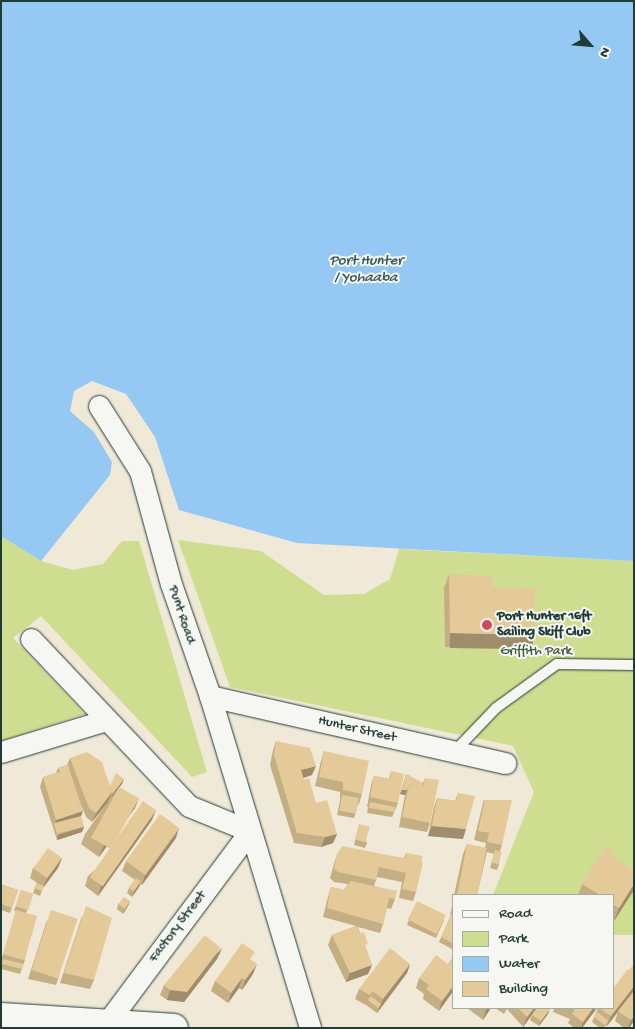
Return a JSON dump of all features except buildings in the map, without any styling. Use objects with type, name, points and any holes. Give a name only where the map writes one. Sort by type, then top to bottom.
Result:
[{"type":"main road","points":[[1,1017],[174,1028]]},
{"type":"street","name":"Punt Road","points":[[99,406],[140,471],[171,584],[210,696],[310,1028]]},
{"type":"street","points":[[31,639],[189,806],[250,832]]},
{"type":"street","name":"Hunter Street","points":[[210,696],[505,763]]},
{"type":"street","points":[[1,752],[106,720]]},
{"type":"street","name":"Factory Street","points":[[107,1023],[250,832]]},
{"type":"lane","points":[[453,752],[496,708],[557,664],[634,665]]},
{"type":"green space","points":[[1,536],[41,561],[73,570],[103,564],[122,541],[139,541],[207,772],[192,777],[41,616],[13,638],[85,714],[1,741]]},
{"type":"green space","name":"Griffith Park","points":[[178,540],[261,551],[324,595],[364,594],[390,579],[399,549],[634,561],[634,935],[615,935],[615,894],[493,894],[534,792],[513,746],[230,687]]},
{"type":"water","name":"Port Hunter / Yohaaba","points":[[1,1],[634,1],[634,561],[297,543],[179,510],[155,437],[126,394],[92,381],[74,391],[70,411],[94,432],[112,462],[110,475],[41,561],[1,536]]},
{"type":"place","name":"Port Hunter 16ft Sailing Skiff Club","points":[[487,625]]}]
